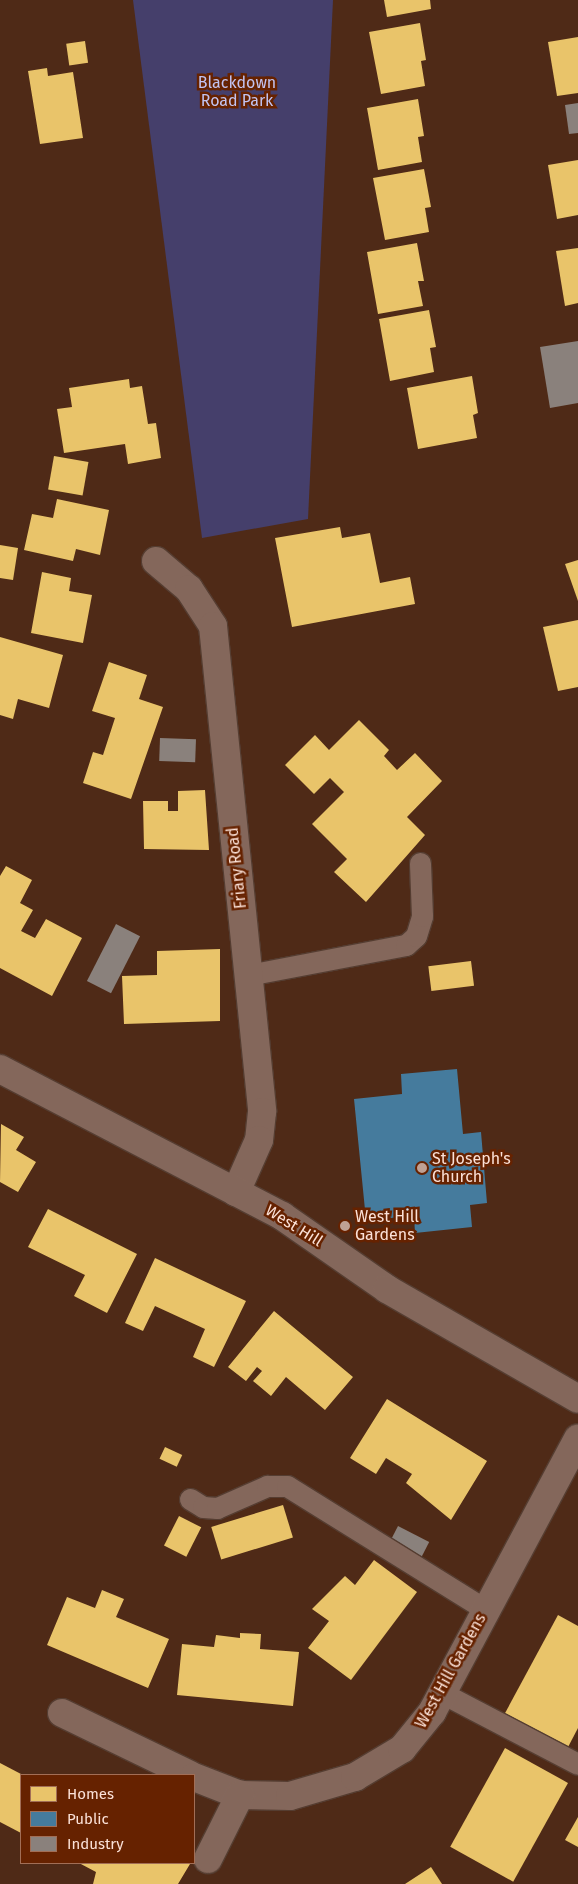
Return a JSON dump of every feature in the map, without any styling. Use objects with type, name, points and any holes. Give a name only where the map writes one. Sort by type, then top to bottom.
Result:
[{"type":"street","name":"Friary Road","points":[[156,561],[190,589],[213,626],[248,975],[261,1131],[236,1192]]},
{"type":"street","name":"West Hill","points":[[0,1069],[300,1227],[388,1289],[578,1399]]},
{"type":"street","name":"West Hill Gardens","points":[[195,1777],[240,1795],[276,1798],[306,1794],[370,1770],[402,1749],[442,1693],[578,1438]]},
{"type":"street","points":[[62,1713],[188,1774]]},
{"type":"street","points":[[208,1859],[240,1795]]},
{"type":"lane","points":[[248,975],[406,945],[416,936],[422,916],[420,862]]},
{"type":"lane","points":[[190,1499],[203,1507],[217,1508],[267,1486],[286,1486],[486,1610]]},
{"type":"lane","points":[[442,1693],[578,1764]]},
{"type":"green space","name":"Blackdown Road Park","points":[[133,0],[333,0],[308,519],[202,538]]},
{"type":"building: Homes","points":[[384,0],[430,0],[431,9],[387,17]]},
{"type":"building: Homes","points":[[420,23],[426,60],[421,61],[425,86],[381,94],[369,32]]},
{"type":"building: Homes","points":[[578,37],[578,93],[557,96],[548,42]]},
{"type":"building: Homes","points":[[85,41],[88,63],[69,65],[66,44]]},
{"type":"building: Homes","points":[[47,68],[48,76],[73,72],[83,138],[40,144],[28,71]]},
{"type":"building: Homes","points":[[418,99],[424,136],[418,137],[422,162],[378,170],[367,108]]},
{"type":"building: Homes","points":[[578,160],[578,215],[557,219],[548,165]]},
{"type":"building: Homes","points":[[424,169],[431,207],[425,208],[429,232],[385,240],[373,178]]},
{"type":"building: Homes","points":[[417,243],[424,281],[418,281],[423,306],[378,314],[367,252]]},
{"type":"building: Homes","points":[[578,248],[578,303],[565,306],[556,251]]},
{"type":"building: Homes","points":[[429,310],[436,347],[430,348],[434,372],[390,381],[379,319]]},
{"type":"building: Homes","points":[[472,376],[478,413],[473,415],[477,438],[418,449],[407,388]]},
{"type":"building: Homes","points":[[129,379],[130,388],[142,386],[148,424],[156,423],[161,458],[128,464],[125,444],[64,453],[57,409],[72,407],[69,388]]},
{"type":"building: Homes","points":[[54,456],[88,462],[83,496],[48,489]]},
{"type":"building: Homes","points":[[57,499],[109,510],[100,555],[76,549],[73,561],[24,550],[32,514],[53,518]]},
{"type":"building: Homes","points":[[340,527],[342,538],[370,533],[380,583],[410,577],[415,604],[292,627],[275,538]]},
{"type":"building: Homes","points":[[0,545],[18,548],[13,580],[0,578]]},
{"type":"building: Homes","points":[[578,560],[578,601],[565,564]]},
{"type":"building: Homes","points":[[42,572],[71,578],[69,591],[92,595],[83,643],[31,633]]},
{"type":"building: Homes","points":[[578,620],[578,687],[558,691],[543,627]]},
{"type":"building: Homes","points":[[0,637],[63,655],[49,708],[18,699],[13,719],[0,715]]},
{"type":"building: Homes","points":[[109,662],[147,675],[139,699],[163,707],[131,799],[83,783],[93,752],[103,755],[115,718],[92,711]]},
{"type":"building: Homes","points":[[359,720],[389,750],[384,756],[397,770],[415,753],[442,781],[407,817],[425,835],[366,902],[334,872],[347,859],[312,824],[344,792],[330,778],[314,794],[285,765],[315,735],[329,750]]},
{"type":"building: Homes","points":[[205,790],[209,850],[144,849],[143,801],[168,801],[168,811],[178,811],[178,791]]},
{"type":"building: Homes","points":[[6,866],[32,880],[20,903],[33,910],[21,931],[35,938],[46,919],[82,938],[52,996],[0,968],[0,876]]},
{"type":"building: Homes","points":[[220,949],[220,1021],[124,1024],[122,976],[157,975],[157,951]]},
{"type":"building: Homes","points":[[471,961],[474,986],[431,991],[428,966]]},
{"type":"building: Homes","points":[[1,1124],[24,1137],[16,1150],[36,1162],[18,1192],[0,1182]]},
{"type":"building: Homes","points":[[48,1209],[137,1254],[107,1313],[74,1296],[85,1275],[28,1247]]},
{"type":"building: Homes","points":[[155,1258],[246,1301],[214,1367],[193,1357],[205,1329],[155,1306],[143,1331],[125,1323]]},
{"type":"building: Homes","points":[[274,1311],[353,1377],[325,1410],[286,1377],[271,1396],[253,1381],[262,1371],[257,1367],[246,1381],[228,1367]]},
{"type":"building: Homes","points":[[387,1399],[487,1461],[451,1520],[406,1483],[412,1474],[386,1458],[376,1474],[350,1458]]},
{"type":"building: Homes","points":[[165,1447],[182,1455],[177,1467],[160,1459]]},
{"type":"building: Homes","points":[[283,1505],[293,1538],[221,1559],[211,1527]]},
{"type":"building: Homes","points":[[179,1516],[201,1527],[186,1557],[164,1545]]},
{"type":"building: Homes","points":[[374,1560],[417,1592],[351,1680],[308,1648],[329,1621],[312,1609],[345,1576],[355,1585]]},
{"type":"building: Homes","points":[[102,1590],[124,1599],[116,1617],[169,1639],[148,1688],[47,1645],[67,1597],[95,1608]]},
{"type":"building: Homes","points":[[558,1615],[578,1626],[578,1728],[567,1749],[504,1715]]},
{"type":"building: Homes","points":[[240,1633],[261,1634],[260,1649],[299,1652],[293,1706],[177,1695],[182,1644],[214,1647],[216,1635],[240,1638]]},
{"type":"building: Homes","points":[[505,1748],[568,1783],[513,1882],[450,1847]]},
{"type":"building: Homes","points":[[0,1763],[21,1774],[20,1832],[0,1822]]},
{"type":"building: Homes","points":[[578,1817],[578,1847],[565,1840]]},
{"type":"building: Homes","points":[[81,1864],[190,1864],[178,1884],[93,1884],[96,1872]]},
{"type":"building: Homes","points":[[431,1867],[442,1884],[405,1884]]},
{"type":"building: Public","name":"St Joseph's Church","points":[[457,1069],[463,1134],[481,1132],[487,1203],[470,1205],[472,1227],[415,1233],[414,1216],[366,1220],[354,1099],[402,1094],[401,1074]]},
{"type":"building: Industry","points":[[578,103],[578,133],[569,134],[565,105]]},
{"type":"building: Industry","points":[[578,341],[578,403],[550,408],[540,347]]},
{"type":"building: Industry","points":[[160,738],[196,739],[195,762],[159,761]]},
{"type":"building: Industry","points":[[116,924],[140,936],[111,993],[87,981]]},
{"type":"building: Industry","points":[[398,1526],[429,1542],[420,1560],[389,1544]]},
{"type":"place","name":"St Joseph's Church","points":[[422,1168]]},
{"type":"place","name":"West Hill Gardens","points":[[345,1226]]}]
